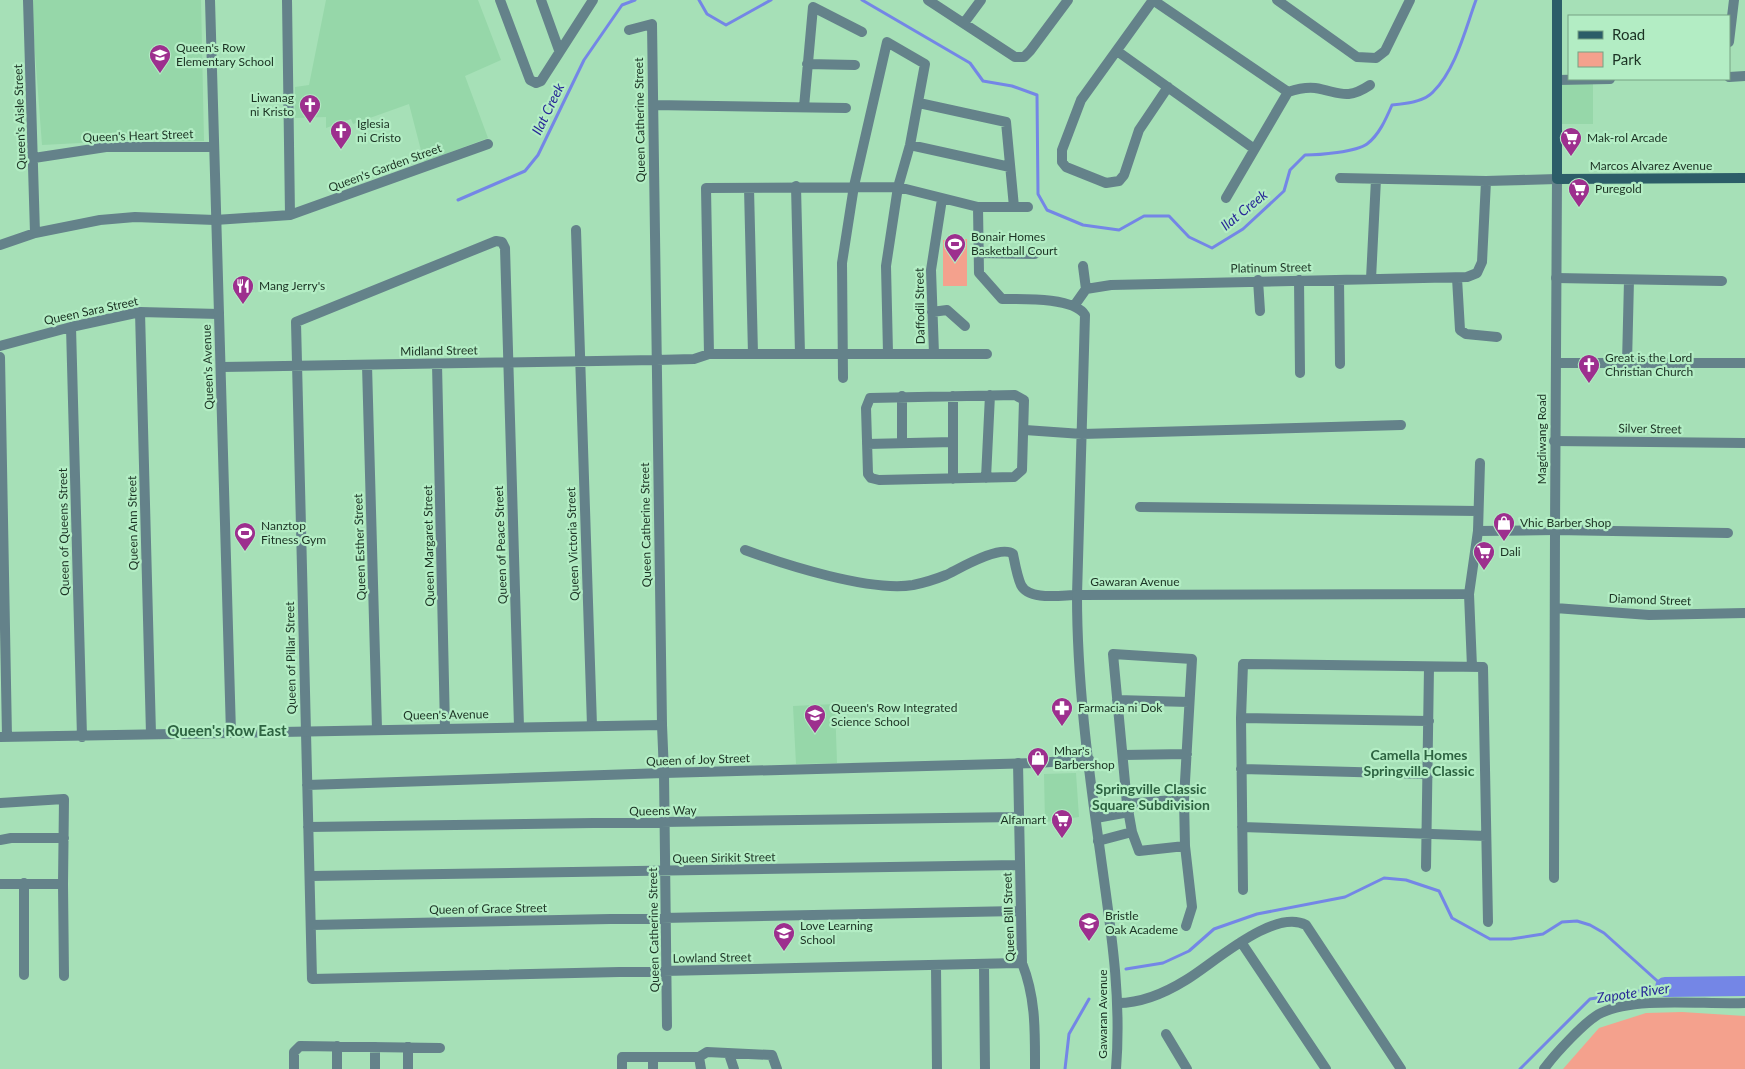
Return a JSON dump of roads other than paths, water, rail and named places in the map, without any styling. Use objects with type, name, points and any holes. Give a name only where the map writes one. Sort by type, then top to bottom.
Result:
[{"type":"main road","name":"Magdiwang Road","points":[[1557,0],[1557,179]]},
{"type":"main road","name":"Marcos Alvarez Avenue","points":[[1557,179],[1745,178]]},
{"type":"street","name":"Queen's Aisle Street","points":[[28,0],[35,233]]},
{"type":"street","name":"Queen's Avenue","points":[[210,0],[231,733]]},
{"type":"street","points":[[287,0],[290,215]]},
{"type":"street","points":[[500,0],[530,80],[536,83],[541,81],[559,50],[593,0]]},
{"type":"street","points":[[928,0],[1015,57],[1024,57],[1068,0]]},
{"type":"street","points":[[964,23],[981,0]]},
{"type":"street","points":[[1168,87],[1139,130],[1124,175],[1120,181],[1106,183],[1066,167],[1062,162],[1062,150],[1081,100],[1153,0],[1288,92]]},
{"type":"street","points":[[1277,0],[1357,57],[1376,58],[1385,51],[1410,0]]},
{"type":"street","points":[[1730,34],[1734,0]]},
{"type":"street","points":[[543,2],[559,50]]},
{"type":"street","points":[[804,106],[813,7],[862,32]]},
{"type":"street","name":"Queen Catherine Street","points":[[630,30],[652,24],[668,1026]]},
{"type":"street","points":[[843,378],[842,263],[854,186],[887,42],[925,64],[910,145],[898,187],[886,266],[888,353]]},
{"type":"street","points":[[1117,51],[1254,148]]},
{"type":"street","points":[[807,64],[855,64]]},
{"type":"street","points":[[1730,76],[1745,76]]},
{"type":"street","points":[[1557,80],[1568,80]]},
{"type":"street","points":[[1226,198],[1288,92],[1303,88],[1316,88],[1344,96],[1358,93],[1370,85]]},
{"type":"street","points":[[918,103],[1006,122],[1014,207]]},
{"type":"street","points":[[653,105],[846,108]]},
{"type":"street","name":"Queen's Garden Street","points":[[0,245],[35,233],[100,220],[135,216],[215,220],[290,215],[488,144]]},
{"type":"street","points":[[910,145],[1010,167]]},
{"type":"street","name":"Queen's Heart Street","points":[[34,158],[106,147],[213,147]]},
{"type":"street","points":[[1340,178],[1486,181],[1557,179]]},
{"type":"street","name":"Magdiwang Road","points":[[1554,878],[1554,441],[1557,179]]},
{"type":"street","points":[[1371,279],[1376,180]]},
{"type":"street","name":"Platinum Street","points":[[1086,289],[1123,284],[1258,280],[1457,278],[1477,274],[1482,262],[1486,181]]},
{"type":"street","points":[[796,186],[800,354]]},
{"type":"street","points":[[709,354],[706,188],[796,186],[898,187],[978,207],[1028,207]]},
{"type":"street","points":[[749,188],[753,354]]},
{"type":"street","name":"Daffodil Street","points":[[934,354],[931,270],[942,199]]},
{"type":"street","points":[[744,550],[836,577],[886,585],[912,585],[946,575],[976,559],[1007,552],[1013,554],[1021,586],[1027,593],[1035,595],[1077,595],[1085,315],[1082,309],[1074,306],[1037,299],[1002,299],[979,274],[977,253],[978,207]]},
{"type":"street","name":"Queen Victoria Street","points":[[576,230],[592,726]]},
{"type":"street","name":"Queen of Peace Street","points":[[296,366],[296,322],[496,241],[502,242],[506,248],[519,727]]},
{"type":"street","points":[[977,253],[1034,254]]},
{"type":"street","points":[[1074,306],[1086,289],[1083,266]]},
{"type":"street","points":[[1457,278],[1460,330],[1466,334],[1497,337]]},
{"type":"street","points":[[1556,278],[1722,282]]},
{"type":"street","points":[[1258,280],[1260,311]]},
{"type":"street","points":[[1299,280],[1300,373]]},
{"type":"street","points":[[1339,280],[1340,364]]},
{"type":"street","points":[[1628,363],[1629,280]]},
{"type":"street","points":[[932,312],[947,310],[965,326]]},
{"type":"street","name":"Queen Sara Street","points":[[0,346],[71,326],[140,312],[219,314]]},
{"type":"street","name":"Queen Ann Street","points":[[140,312],[151,734]]},
{"type":"street","name":"Queen of Queens Street","points":[[71,326],[82,737]]},
{"type":"street","name":"Midland Street","points":[[222,368],[694,359],[709,354],[987,354]]},
{"type":"street","points":[[0,357],[4,737]]},
{"type":"street","points":[[1556,363],[1745,363]]},
{"type":"street","name":"Queen Margaret Street","points":[[437,364],[445,728]]},
{"type":"street","name":"Queen Esther Street","points":[[367,365],[377,729]]},
{"type":"street","name":"Queen of Pillar Street","points":[[296,366],[312,979]]},
{"type":"street","points":[[986,478],[990,395]]},
{"type":"street","points":[[990,395],[1020,396],[1024,400],[1025,430],[1022,470],[1019,474],[1014,477],[986,478],[880,480],[870,478],[868,474],[866,444],[868,399],[902,396],[990,395]]},
{"type":"street","points":[[902,396],[902,443]]},
{"type":"street","points":[[953,396],[953,478]]},
{"type":"street","points":[[1025,430],[1082,434],[1401,425]]},
{"type":"street","name":"Silver Street","points":[[1554,441],[1745,443]]},
{"type":"street","points":[[866,444],[953,442]]},
{"type":"street","points":[[1472,667],[1469,594],[1478,531],[1480,463]]},
{"type":"street","points":[[1140,507],[1478,511]]},
{"type":"street","points":[[1478,531],[1555,530],[1728,533]]},
{"type":"street","name":"Gawaran Avenue","points":[[1116,1069],[1117,980],[1089,759],[1077,633],[1077,595],[1469,594]]},
{"type":"street","name":"Diamond Street","points":[[1555,608],[1649,615],[1745,614]]},
{"type":"street","points":[[1185,846],[1139,851],[1132,832],[1128,808],[1113,654],[1192,659],[1184,799],[1185,846],[1192,907],[1186,926]]},
{"type":"street","points":[[1244,890],[1241,769],[1242,664],[1483,667],[1488,922]]},
{"type":"street","points":[[1426,867],[1429,774],[1429,666]]},
{"type":"street","points":[[1117,700],[1189,702]]},
{"type":"street","points":[[1241,718],[1429,721]]},
{"type":"street","name":"Queen's Avenue","points":[[4,737],[82,737],[305,730],[662,724]]},
{"type":"street","points":[[1123,755],[1187,754]]},
{"type":"street","name":"Queen of Joy Street","points":[[307,785],[1018,763],[1089,759]]},
{"type":"street","name":"Queen Bill Street","points":[[1018,763],[1022,963],[1031,984],[1034,1008],[1035,1069]]},
{"type":"street","points":[[1241,769],[1429,774]]},
{"type":"street","points":[[0,803],[64,799],[64,976]]},
{"type":"street","points":[[1096,818],[1128,808],[1184,799]]},
{"type":"street","name":"Queens Way","points":[[308,827],[664,824],[1018,817]]},
{"type":"street","points":[[1242,827],[1486,836]]},
{"type":"street","points":[[1098,841],[1132,832]]},
{"type":"street","points":[[0,840],[11,838],[64,838]]},
{"type":"street","name":"Queen Sirikit Street","points":[[310,876],[1020,865]]},
{"type":"street","points":[[0,884],[63,884]]},
{"type":"street","points":[[24,884],[24,975]]},
{"type":"street","name":"Queen of Grace Street","points":[[311,925],[1020,911]]},
{"type":"street","points":[[1118,1003],[1140,1002],[1186,980],[1230,947],[1277,924],[1299,922],[1306,925],[1401,1069]]},
{"type":"street","points":[[1241,942],[1326,1069]]},
{"type":"street","name":"Lowland Street","points":[[312,979],[1022,963]]},
{"type":"street","points":[[984,965],[985,1069]]},
{"type":"street","points":[[936,966],[937,1069]]},
{"type":"street","points":[[1544,1069],[1594,1017],[1612,1010],[1646,1004],[1745,1003]]},
{"type":"street","points":[[1166,1034],[1187,1069]]},
{"type":"street","points":[[337,1046],[337,1069]]},
{"type":"street","points":[[294,1069],[294,1052],[296,1048],[337,1046],[440,1048]]},
{"type":"street","points":[[375,1046],[375,1069]]},
{"type":"street","points":[[408,1047],[408,1069]]},
{"type":"street","points":[[622,1069],[622,1057],[698,1057],[708,1052],[772,1054],[777,1069]]},
{"type":"street","points":[[729,1054],[734,1069]]},
{"type":"street","points":[[653,1056],[653,1069]]},
{"type":"street","points":[[698,1057],[701,1069]]},
{"type":"waterway","name":"Ilat Creek","points":[[458,200],[525,171],[538,155],[584,60],[622,5],[635,0]]},
{"type":"waterway","name":"Ilat Creek","points":[[699,0],[707,14],[726,25],[771,0]]},
{"type":"waterway","name":"Ilat Creek","points":[[862,0],[970,63],[983,81],[1012,86],[1037,95],[1038,194],[1047,210],[1083,225],[1119,230],[1144,216],[1169,216],[1189,237],[1212,248],[1243,229],[1284,191],[1290,170],[1305,155],[1362,147],[1379,131],[1392,105],[1420,100],[1433,92],[1441,83],[1454,61],[1476,0]]},
{"type":"waterway","points":[[1126,969],[1163,963],[1189,951],[1214,929],[1257,914],[1345,897],[1384,878],[1406,880],[1439,891],[1452,918],[1490,939],[1511,939],[1543,934],[1562,922],[1577,921],[1590,925],[1604,933],[1664,987]]},
{"type":"waterway","name":"Zapote River","points":[[1665,987],[1745,986]]},
{"type":"waterway","name":"Zapote River","points":[[1520,1069],[1590,999],[1664,987]]},
{"type":"waterway","points":[[1065,1069],[1069,1034],[1089,999]]},
{"type":"place","name":"Queen's Row Elementary School","points":[[160,74]]},
{"type":"place","name":"Liwanag ni Kristo","points":[[310,124]]},
{"type":"place","name":"Iglesia ni Cristo","points":[[341,150]]},
{"type":"place","name":"Mak-rol Arcade","points":[[1571,157]]},
{"type":"place","name":"Puregold","points":[[1579,208]]},
{"type":"place","name":"Bonair Homes Basketball Court","points":[[955,263]]},
{"type":"place","name":"Mang Jerry's","points":[[243,305]]},
{"type":"place","name":"Great is the Lord Christian Church","points":[[1589,384]]},
{"type":"place","name":"Vhic Barber Shop","points":[[1504,542]]},
{"type":"place","name":"Nanztop Fitness Gym","points":[[245,552]]},
{"type":"place","name":"Dali","points":[[1484,571]]},
{"type":"place","name":"Farmacia ni Dok","points":[[1062,727]]},
{"type":"place","name":"Queen's Row Integrated Science School","points":[[815,734]]},
{"type":"place","name":"Mhar's Barbershop","points":[[1038,777]]},
{"type":"place","name":"Alfamart","points":[[1062,839]]},
{"type":"place","name":"Bristle Oak Academe","points":[[1089,942]]},
{"type":"place","name":"Love Learning School","points":[[784,952]]},
{"type":"district","name":"Queen's Row East","points":[[227,731]]},
{"type":"district","name":"Camella Homes Springville Classic","points":[[1419,764]]},
{"type":"district","name":"Springville Classic Square Subdivision","points":[[1151,798]]}]
